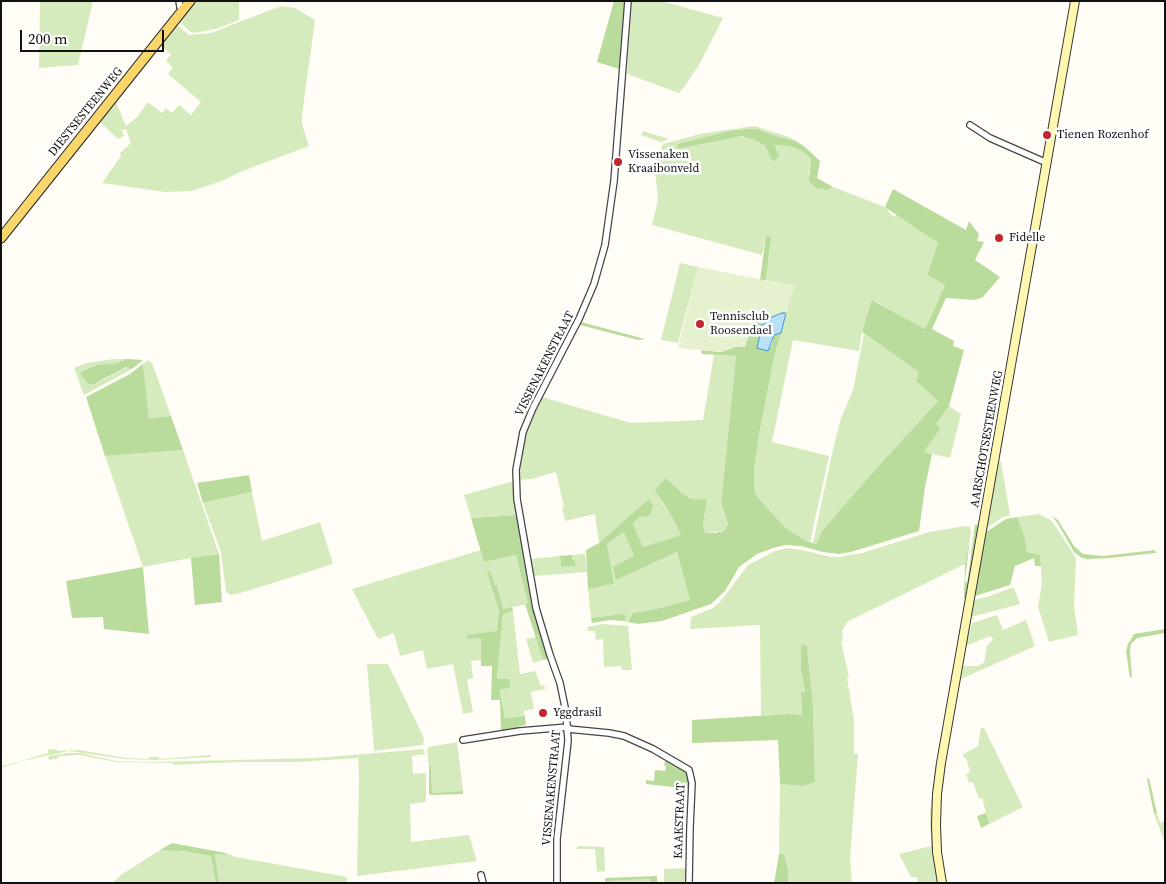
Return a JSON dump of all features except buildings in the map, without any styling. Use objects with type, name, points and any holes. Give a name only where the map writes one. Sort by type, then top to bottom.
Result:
[{"type":"main road","name":"DIESTSESTEENWEG","points":[[1,238],[181,6],[190,1]]},
{"type":"main road","name":"AARSCHOTSESTEENWEG","points":[[942,883],[937,852],[936,825],[941,763],[1075,1]]},
{"type":"street","name":"VISSENAKENSTRAAT","points":[[557,883],[557,839],[568,728],[561,688],[543,634],[534,599],[517,499],[516,470],[523,432],[532,408],[579,319],[594,284],[605,245],[614,181],[628,1]]},
{"type":"street","points":[[970,125],[982,134],[1047,163]]},
{"type":"street","points":[[464,740],[520,731],[568,728]]},
{"type":"street","name":"KAAKSTRAAT","points":[[568,728],[624,736],[653,749],[690,770],[692,783],[689,883]]},
{"type":"street","points":[[481,875],[483,883]]},
{"type":"green space","points":[[40,1],[93,1],[78,65],[39,68]]},
{"type":"green space","points":[[196,1],[239,1],[239,20],[216,29],[195,33],[189,31],[180,22]]},
{"type":"green space","points":[[614,1],[625,1],[619,69],[597,62]]},
{"type":"green space","points":[[632,1],[661,1],[723,18],[700,63],[679,93],[627,74]]},
{"type":"green space","points":[[281,6],[295,8],[315,20],[302,115],[302,124],[309,146],[240,172],[222,181],[191,191],[165,192],[102,183],[121,156],[120,153],[131,143],[126,129],[122,130],[124,136],[118,139],[100,122],[116,102],[126,126],[137,117],[148,102],[162,113],[166,108],[172,113],[179,105],[191,115],[201,102],[168,74],[173,67],[166,61],[171,54],[161,46],[177,25],[189,35],[211,33]]},
{"type":"green space","points":[[754,126],[796,141],[757,129],[745,129],[728,131],[677,144],[678,149],[742,136],[765,146],[771,159],[774,145],[789,146],[802,151],[811,159],[809,174],[828,190],[833,187],[885,207],[895,217],[897,214],[938,243],[927,275],[945,285],[925,329],[873,300],[862,332],[859,351],[793,340],[772,442],[829,456],[810,542],[785,527],[757,497],[754,487],[754,470],[759,435],[775,353],[794,286],[766,280],[771,237],[766,237],[762,255],[652,225],[658,200],[655,170],[663,144],[700,134]]},
{"type":"green space","points":[[757,129],[796,141],[820,161],[817,178],[833,187],[828,190],[816,188],[809,181],[811,159],[802,151],[789,146],[774,145],[779,156],[774,161],[771,159],[765,146],[742,136],[678,149],[677,144],[728,131]]},
{"type":"green space","points":[[643,131],[669,139],[661,142],[641,135]]},
{"type":"green space","points":[[893,189],[966,230],[969,221],[979,234],[977,241],[984,242],[975,260],[1000,277],[983,297],[975,300],[946,298],[932,329],[954,341],[953,346],[964,350],[949,406],[936,424],[941,428],[924,452],[932,454],[919,531],[839,554],[801,546],[785,545],[773,548],[757,554],[739,567],[725,591],[711,604],[662,621],[638,624],[628,622],[633,613],[690,600],[677,552],[616,580],[613,567],[634,556],[624,532],[607,544],[614,584],[588,589],[586,550],[599,543],[649,499],[653,505],[651,513],[647,517],[641,516],[633,524],[643,547],[681,535],[655,490],[666,478],[691,499],[707,500],[703,525],[705,533],[724,531],[728,524],[721,503],[736,356],[702,354],[701,350],[721,352],[735,347],[744,347],[754,321],[757,318],[762,320],[762,325],[757,348],[771,347],[774,335],[781,333],[775,353],[759,435],[754,470],[754,487],[757,497],[785,527],[804,540],[816,544],[822,531],[938,401],[916,381],[919,372],[862,332],[872,300],[925,329],[945,285],[927,275],[938,243],[885,207]]},
{"type":"green space","points":[[766,236],[771,237],[766,280],[760,280]]},
{"type":"green space","points":[[680,263],[698,267],[678,343],[661,340]]},
{"type":"green space","points":[[698,267],[794,286],[786,313],[772,317],[762,325],[762,320],[757,318],[754,321],[745,347],[735,347],[721,352],[678,348]]},
{"type":"green space","points":[[581,322],[645,339],[638,340],[580,325]]},
{"type":"green space","points":[[864,334],[920,372],[916,381],[938,401],[822,531],[816,544],[813,543],[832,454],[840,421],[853,390]]},
{"type":"green space","points":[[714,355],[736,356],[721,503],[728,524],[724,531],[705,533],[703,525],[707,501],[691,499],[666,478],[661,501],[681,535],[643,547],[633,524],[653,505],[599,543],[595,514],[565,521],[562,508],[564,507],[556,472],[531,479],[519,480],[524,441],[542,397],[631,423],[703,420]]},
{"type":"green space","points":[[126,359],[117,363],[97,365],[80,372],[99,382],[127,367],[132,369],[84,395],[74,368],[87,363]]},
{"type":"green space","points":[[126,359],[143,360],[132,369],[126,367],[94,384],[86,382],[80,372],[97,365],[117,363]]},
{"type":"green space","points":[[148,360],[152,363],[171,416],[149,418],[143,364]]},
{"type":"green space","points":[[143,364],[149,418],[171,416],[183,450],[105,456],[86,397],[130,374]]},
{"type":"green space","points":[[949,406],[961,414],[950,458],[924,452],[941,428],[936,424]]},
{"type":"green space","points":[[183,450],[219,554],[143,567],[105,456]]},
{"type":"green space","points":[[1001,461],[1010,515],[1001,518],[987,528],[998,462]]},
{"type":"green space","points":[[249,475],[252,492],[203,503],[197,483]]},
{"type":"green space","points":[[514,481],[517,515],[471,518],[464,495]]},
{"type":"green space","points":[[252,492],[262,541],[320,522],[333,564],[244,592],[231,595],[226,592],[221,552],[203,503]]},
{"type":"green space","points":[[1039,514],[1052,521],[1076,558],[1074,607],[1078,635],[1049,642],[1038,607],[1042,583],[1040,555],[1027,552],[1025,538],[1017,517]]},
{"type":"green space","points":[[517,515],[535,616],[548,659],[543,660],[525,604],[528,604],[516,555],[484,562],[471,518]]},
{"type":"green space","points":[[1052,516],[1058,520],[1074,546],[1083,554],[1103,556],[1155,550],[1156,553],[1110,558],[1082,558],[1074,552]]},
{"type":"green space","points":[[1017,517],[1025,538],[1027,552],[1040,555],[1041,566],[1035,566],[1034,558],[1015,566],[1010,585],[975,596],[986,532],[1006,519]]},
{"type":"green space","points":[[980,524],[967,599],[964,598],[965,564],[970,538],[965,580],[967,584],[975,525]]},
{"type":"green space","points":[[965,526],[970,527],[971,532],[965,564],[847,622],[842,631],[843,641],[841,641],[849,677],[847,678],[854,720],[854,754],[858,754],[850,858],[852,883],[788,883],[788,870],[784,854],[779,854],[780,784],[803,786],[815,782],[813,707],[807,646],[801,645],[801,670],[805,692],[801,692],[802,715],[761,716],[760,625],[690,629],[691,617],[713,608],[720,602],[748,565],[775,551],[787,548],[839,557],[862,553],[929,532]]},
{"type":"green space","points":[[625,531],[634,556],[616,580],[677,552],[690,600],[633,613],[628,622],[625,621],[626,615],[621,614],[591,618],[588,589],[614,584],[607,544]]},
{"type":"green space","points":[[481,550],[484,562],[516,555],[528,604],[503,609],[497,586],[495,586],[487,572],[499,611],[497,631],[481,638],[481,660],[471,661],[473,678],[467,680],[473,712],[463,714],[453,664],[427,669],[423,650],[400,656],[394,633],[378,639],[352,589]]},
{"type":"green space","points":[[219,554],[222,602],[195,605],[191,558]]},
{"type":"green space","points":[[585,554],[587,572],[533,576],[530,559],[560,556],[561,567],[576,566],[575,560],[572,560],[572,555]]},
{"type":"green space","points":[[572,555],[572,560],[575,560],[576,566],[561,567],[560,556]]},
{"type":"green space","points":[[143,567],[149,634],[104,629],[103,617],[72,618],[66,581]]},
{"type":"green space","points":[[490,571],[495,586],[497,585],[503,609],[512,607],[513,611],[503,614],[497,679],[509,679],[511,687],[500,690],[505,718],[525,716],[526,725],[519,726],[518,730],[501,732],[500,700],[491,700],[492,666],[481,666],[481,638],[467,639],[467,635],[497,631],[499,611],[487,572]]},
{"type":"green space","points":[[1014,588],[1020,604],[971,617],[974,600]]},
{"type":"green space","points":[[513,611],[520,674],[535,671],[541,686],[544,685],[545,689],[531,692],[534,709],[524,711],[525,716],[505,718],[500,689],[511,687],[508,679],[497,680],[503,614]]},
{"type":"green space","points":[[626,615],[625,621],[610,620],[592,623],[591,618]]},
{"type":"green space","points":[[997,615],[1003,630],[1026,620],[1035,646],[961,679],[963,666],[977,666],[984,663],[987,646],[993,639],[990,636],[966,646],[972,623]]},
{"type":"green space","points":[[603,624],[628,626],[632,670],[622,670],[621,666],[604,667],[603,639],[596,640],[595,631],[588,631],[587,627]]},
{"type":"green space","points":[[1165,629],[1165,633],[1137,638],[1131,644],[1132,677],[1130,678],[1126,651],[1134,634]]},
{"type":"green space","points":[[536,637],[543,660],[533,663],[526,639]]},
{"type":"green space","points":[[801,644],[807,646],[813,706],[815,782],[803,786],[780,784],[778,740],[692,743],[692,720],[789,714],[802,715],[801,692],[805,692],[801,670]]},
{"type":"green space","points":[[367,664],[388,664],[424,738],[423,745],[374,751]]},
{"type":"green space","points":[[981,728],[984,728],[1023,807],[989,824],[982,798],[979,799],[973,782],[969,783],[966,774],[970,772],[963,754],[978,746]]},
{"type":"green space","points":[[457,742],[463,791],[432,793],[431,767],[429,767],[427,750],[429,747]]},
{"type":"green space","points":[[57,749],[57,751],[79,750],[126,758],[148,759],[149,757],[159,757],[159,759],[211,755],[211,757],[157,760],[125,759],[69,751],[22,761],[1,768],[3,766],[48,753],[48,750]]},
{"type":"green space","points":[[424,749],[425,754],[412,756],[413,774],[426,773],[426,802],[410,804],[411,842],[469,835],[477,861],[357,876],[358,758],[297,762],[173,765],[173,763],[116,762],[80,755],[59,756],[59,758],[49,760],[48,756],[81,753],[116,761],[150,762],[316,758]]},
{"type":"green space","points":[[666,757],[688,770],[691,789],[646,784],[646,780],[654,781],[655,770],[665,771]]},
{"type":"green space","points":[[936,764],[939,764],[939,882],[918,883],[917,877],[911,877],[899,854],[931,846],[930,811]]},
{"type":"green space","points":[[431,766],[432,793],[463,791],[463,794],[429,794],[429,767]]},
{"type":"green space","points":[[1149,778],[1157,813],[1154,814],[1147,779]]},
{"type":"green space","points":[[986,813],[989,824],[981,828],[977,816]]},
{"type":"green space","points":[[1157,813],[1160,823],[1165,821],[1165,843],[1154,814]]},
{"type":"green space","points":[[172,843],[226,853],[225,855],[215,854],[219,883],[216,883],[211,856],[182,851],[160,850]]},
{"type":"green space","points":[[577,846],[604,847],[605,871],[597,872],[595,849],[577,849]]},
{"type":"green space","points":[[166,849],[212,856],[216,883],[113,883],[121,875],[160,850]]},
{"type":"green space","points":[[226,853],[236,857],[347,877],[347,883],[219,883],[215,854],[225,855]]},
{"type":"green space","points":[[779,854],[784,854],[788,870],[788,883],[774,883]]},
{"type":"green space","points":[[687,868],[687,883],[664,883],[664,869]]},
{"type":"green space","points":[[657,876],[657,883],[651,883],[650,879],[605,881],[605,878]]},
{"type":"green space","points":[[651,879],[651,883],[605,883],[605,881]]},
{"type":"water","points":[[786,313],[781,333],[774,335],[768,351],[757,348],[762,325],[772,317]]},
{"type":"place","name":"Tienen Rozenhof","points":[[1047,135]]},
{"type":"place","name":"Vissenaken Kraaibonveld","points":[[618,162]]},
{"type":"place","name":"Fidelle","points":[[999,238]]},
{"type":"place","name":"Tennisclub Roosendael","points":[[700,324]]},
{"type":"place","name":"Yggdrasil","points":[[543,713]]}]
